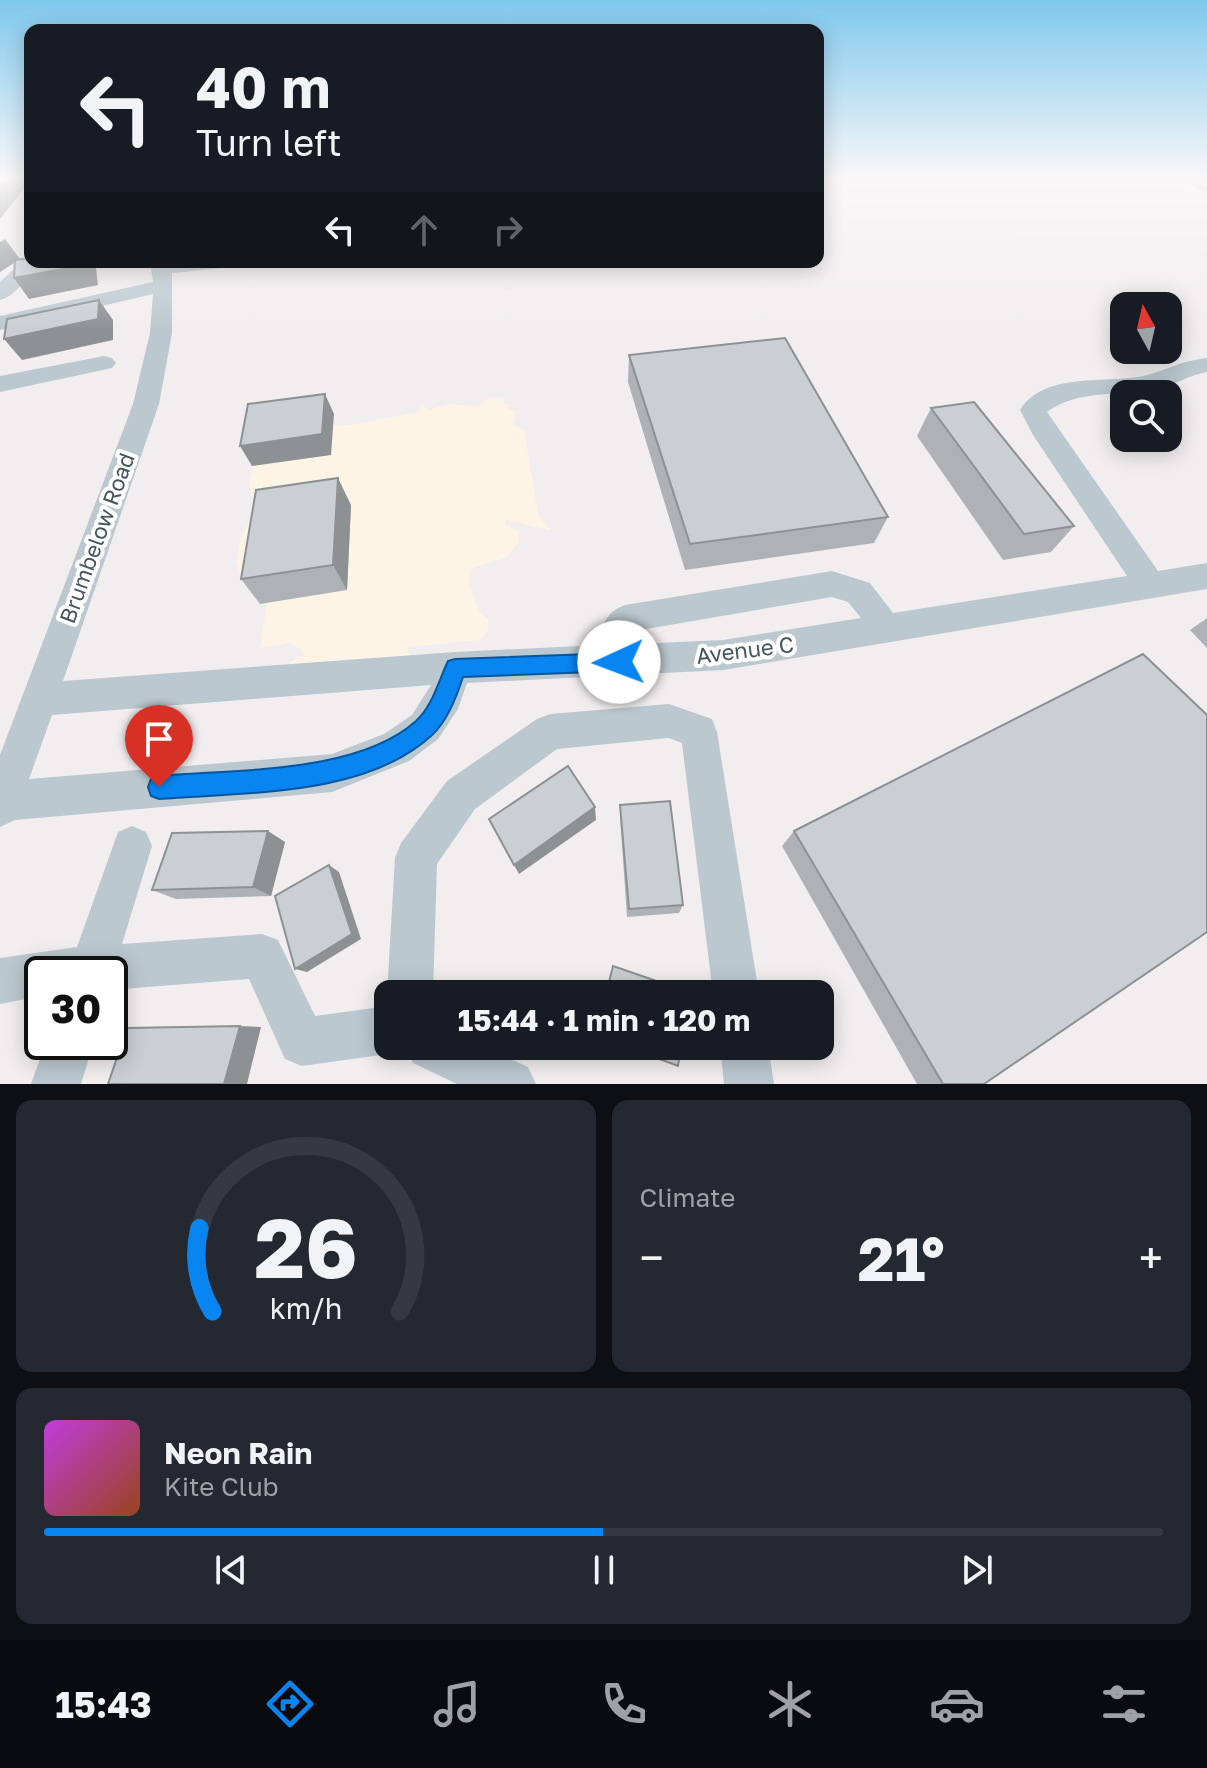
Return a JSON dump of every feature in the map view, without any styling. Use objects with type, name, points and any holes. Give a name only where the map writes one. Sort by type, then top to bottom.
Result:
[{"type":"street","points":[[0,294],[26,268]]},
{"type":"street","points":[[0,323],[162,272],[186,268]]},
{"type":"street","name":"Brumbelow Road","points":[[1,804],[146,404],[159,335],[162,272]]},
{"type":"street","points":[[0,384],[104,363]]},
{"type":"street","points":[[1151,586],[1042,429],[1033,410],[1054,394],[1158,381],[1184,368],[1207,365]]},
{"type":"street","name":"Avenue C","points":[[39,699],[455,668],[723,655],[1207,576]]},
{"type":"street","points":[[619,662],[617,631],[625,619],[832,584],[849,585],[863,592],[886,630]]},
{"type":"street","points":[[1,804],[332,773],[396,748],[425,727],[445,697],[455,668]]},
{"type":"street","points":[[411,980],[416,858],[461,795],[550,732],[669,721],[699,732],[734,980]]},
{"type":"street","points":[[97,956],[132,846]]},
{"type":"street","points":[[128,969],[262,956],[302,1042],[374,1032]]},
{"type":"street","points":[[0,981],[24,977]]},
{"type":"street","points":[[56,1084],[64,1060]]},
{"type":"street","points":[[460,1060],[511,1084]]},
{"type":"street","points":[[746,1060],[749,1084]]},
{"type":"shaded area","points":[[490,397],[505,398],[503,403],[516,412],[513,426],[524,430],[538,515],[550,530],[506,520],[504,524],[519,532],[519,542],[506,558],[472,568],[469,586],[479,611],[488,619],[488,630],[480,640],[406,647],[412,657],[288,665],[304,654],[297,647],[290,643],[260,648],[268,596],[240,572],[236,563],[241,538],[249,523],[258,515],[249,486],[263,424],[334,414],[333,423],[336,426],[355,424],[419,412],[421,405],[429,410],[448,404],[478,406]]},
{"type":"building","points":[[24,259],[24,268],[68,268],[14,278],[15,260]]},
{"type":"building","points":[[99,300],[98,319],[4,339],[7,319]]},
{"type":"building","points":[[785,338],[888,517],[690,544],[629,355]]},
{"type":"building","points":[[325,394],[322,434],[240,446],[248,404]]},
{"type":"building","points":[[974,402],[1074,526],[1024,534],[931,408]]},
{"type":"building","points":[[338,478],[333,565],[241,579],[256,490]]},
{"type":"building","points":[[1143,654],[1207,715],[1207,932],[984,1084],[943,1084],[794,831]]},
{"type":"building","points":[[568,766],[595,807],[514,865],[489,819]]},
{"type":"building","points":[[670,801],[683,905],[629,909],[620,805]]},
{"type":"building","points":[[268,831],[253,887],[152,890],[172,833]]},
{"type":"building","points":[[329,865],[352,934],[295,969],[275,896]]},
{"type":"building","points":[[613,966],[653,980],[610,980]]},
{"type":"building","points":[[240,1026],[224,1084],[108,1084],[116,1060],[128,1060],[128,1028]]},
{"type":"building","points":[[662,1060],[679,1060],[678,1066]]},
{"type":"route","points":[[159,787],[332,773],[396,748],[425,727],[445,697],[455,668],[619,662]]}]
